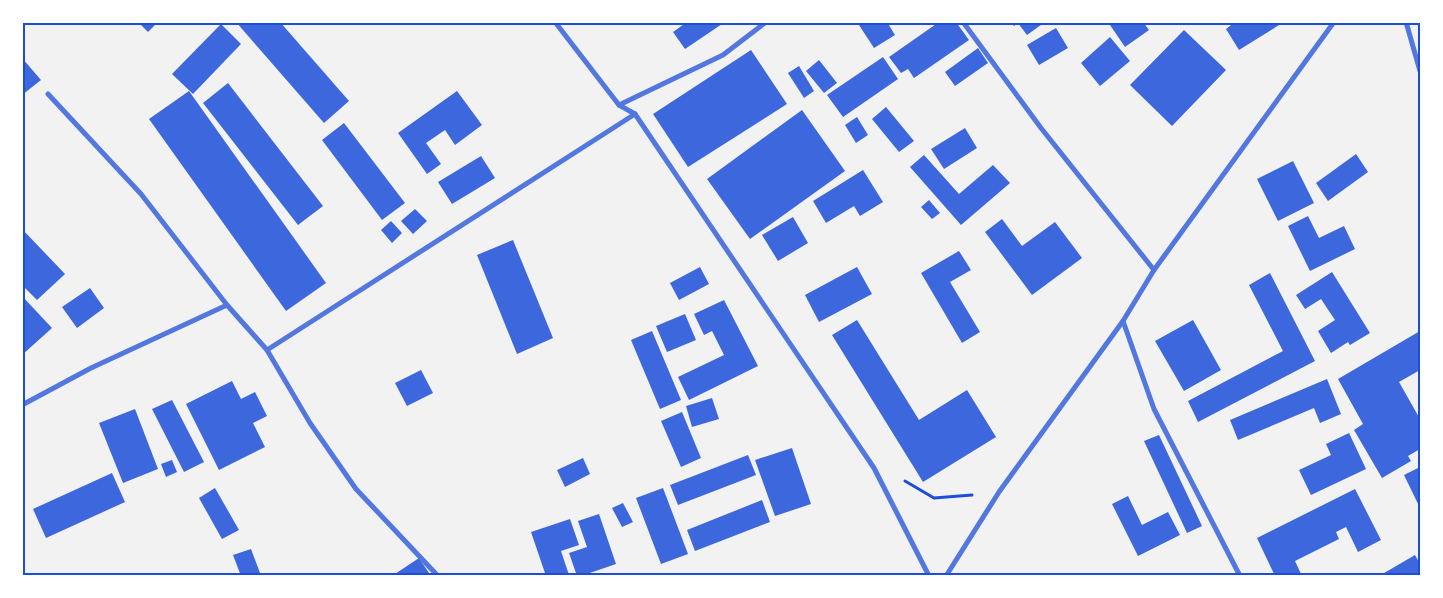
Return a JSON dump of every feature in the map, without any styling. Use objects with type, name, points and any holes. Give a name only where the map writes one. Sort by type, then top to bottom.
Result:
[{"type":"street","points":[[555,22],[619,105],[635,114],[874,468],[929,576]]},
{"type":"street","points":[[619,105],[723,55],[766,22]]},
{"type":"street","points":[[963,22],[1041,128],[1154,270]]},
{"type":"street","points":[[946,576],[1000,492],[1123,321],[1154,270],[1334,22]]},
{"type":"street","points":[[1406,22],[1420,71]]},
{"type":"street","points":[[48,94],[141,194],[227,305],[267,350],[310,423],[356,489],[438,576]]},
{"type":"street","points":[[267,350],[635,114]]},
{"type":"street","points":[[22,405],[92,368],[227,305]]},
{"type":"street","points":[[1123,321],[1154,409],[1240,576]]},
{"type":"path","points":[[901,479],[934,498],[1000,492]]},
{"type":"building","points":[[138,22],[158,22],[148,32]]},
{"type":"building","points":[[236,22],[280,22],[349,101],[324,123]]},
{"type":"building","points":[[687,22],[725,22],[685,49],[673,32]]},
{"type":"building","points":[[857,22],[887,22],[895,35],[874,48]]},
{"type":"building","points":[[939,22],[956,22],[969,40],[914,78],[908,69],[901,73],[889,57]]},
{"type":"building","points":[[1011,22],[1045,22],[1027,35],[1018,23],[1014,26]]},
{"type":"building","points":[[1108,22],[1143,22],[1149,30],[1125,47]]},
{"type":"building","points":[[1235,22],[1278,22],[1279,25],[1239,50],[1226,29]]},
{"type":"building","points":[[221,24],[241,44],[193,94],[172,74]]},
{"type":"building","points":[[1056,28],[1068,48],[1039,65],[1027,45]]},
{"type":"building","points":[[1184,30],[1226,70],[1172,126],[1130,85]]},
{"type":"building","points":[[1110,37],[1130,61],[1100,86],[1081,63]]},
{"type":"building","points":[[978,48],[988,63],[955,86],[945,72]]},
{"type":"building","points":[[751,50],[787,104],[688,167],[653,114]]},
{"type":"building","points":[[883,57],[898,79],[843,117],[827,95]]},
{"type":"building","points":[[22,58],[41,80],[22,95]]},
{"type":"building","points":[[819,60],[837,83],[824,93],[806,71]]},
{"type":"building","points":[[799,66],[814,91],[804,98],[788,73]]},
{"type":"building","points":[[228,83],[323,206],[298,225],[203,103]]},
{"type":"building","points":[[189,91],[326,283],[286,311],[149,119]]},
{"type":"building","points":[[457,91],[482,125],[455,145],[445,130],[426,143],[441,164],[427,174],[398,133]]},
{"type":"building","points":[[886,107],[914,141],[899,152],[872,119]]},
{"type":"building","points":[[802,110],[845,171],[750,239],[707,179]]},
{"type":"building","points":[[857,117],[868,135],[856,143],[845,125]]},
{"type":"building","points":[[344,123],[405,203],[382,220],[322,140]]},
{"type":"building","points":[[965,128],[977,148],[944,169],[931,149]]},
{"type":"building","points":[[1356,154],[1368,172],[1328,201],[1316,183]]},
{"type":"building","points":[[924,155],[959,194],[993,165],[1010,183],[961,225],[910,167]]},
{"type":"building","points":[[481,156],[495,178],[452,204],[438,182]]},
{"type":"building","points":[[1293,161],[1314,203],[1278,221],[1257,179]]},
{"type":"building","points":[[863,170],[883,202],[860,216],[854,206],[826,223],[813,201]]},
{"type":"building","points":[[929,200],[940,213],[932,219],[921,207]]},
{"type":"building","points":[[415,209],[427,221],[413,234],[401,221]]},
{"type":"building","points":[[1308,216],[1319,238],[1344,226],[1355,249],[1310,271],[1288,226]]},
{"type":"building","points":[[793,217],[808,243],[778,261],[762,235]]},
{"type":"building","points":[[1002,219],[1022,246],[1055,222],[1082,258],[1032,295],[985,232]]},
{"type":"building","points":[[391,221],[402,233],[392,243],[381,230]]},
{"type":"building","points":[[22,229],[65,274],[37,300],[22,285]]},
{"type":"building","points":[[513,240],[553,338],[517,354],[477,255]]},
{"type":"building","points":[[959,251],[971,270],[950,282],[980,332],[962,343],[921,273]]},
{"type":"building","points":[[700,267],[709,284],[679,300],[670,283]]},
{"type":"building","points":[[857,267],[872,294],[819,322],[805,295]]},
{"type":"building","points":[[1332,272],[1370,333],[1350,345],[1348,342],[1331,353],[1318,331],[1335,320],[1321,299],[1305,309],[1296,295]]},
{"type":"building","points":[[1270,273],[1315,361],[1198,422],[1188,401],[1283,351],[1249,285]]},
{"type":"building","points":[[90,288],[104,308],[77,328],[62,307]]},
{"type":"building","points":[[22,296],[52,328],[22,355]]},
{"type":"building","points":[[724,300],[758,366],[689,400],[678,377],[724,355],[712,331],[704,335],[694,314]]},
{"type":"building","points":[[685,314],[696,340],[667,352],[656,326]]},
{"type":"building","points":[[857,320],[919,420],[967,390],[996,437],[923,482],[832,335]]},
{"type":"building","points":[[1193,320],[1221,370],[1184,391],[1155,341]]},
{"type":"building","points":[[652,331],[681,400],[660,409],[631,340]]},
{"type":"building","points":[[1420,331],[1420,370],[1399,382],[1420,419],[1420,449],[1408,456],[1411,461],[1382,478],[1354,430],[1363,424],[1338,379]]},
{"type":"building","points":[[421,370],[433,393],[407,406],[395,383]]},
{"type":"building","points":[[1327,379],[1341,414],[1320,423],[1314,408],[1238,440],[1230,420]]},
{"type":"building","points":[[232,381],[241,399],[255,392],[267,416],[253,423],[265,447],[219,470],[186,404]]},
{"type":"building","points":[[712,398],[719,419],[692,427],[686,406]]},
{"type":"building","points":[[172,400],[204,462],[184,472],[152,409]]},
{"type":"building","points":[[135,409],[158,469],[123,483],[99,423]]},
{"type":"building","points":[[682,412],[701,458],[681,467],[661,421]]},
{"type":"building","points":[[1349,433],[1366,469],[1311,495],[1299,470],[1331,455],[1326,444]]},
{"type":"building","points":[[1159,435],[1202,526],[1187,533],[1144,441]]},
{"type":"building","points":[[792,448],[811,504],[775,516],[755,460]]},
{"type":"building","points":[[748,455],[756,475],[678,505],[670,485]]},
{"type":"building","points":[[583,458],[590,474],[565,487],[557,470]]},
{"type":"building","points":[[172,460],[177,472],[166,477],[161,464]]},
{"type":"building","points":[[1420,467],[1420,508],[1404,475]]},
{"type":"building","points":[[112,473],[125,502],[46,538],[33,509]]},
{"type":"building","points":[[215,488],[239,530],[222,539],[199,498]]},
{"type":"building","points":[[663,488],[688,554],[661,564],[636,498]]},
{"type":"building","points":[[1355,489],[1381,540],[1358,552],[1346,527],[1336,532],[1339,539],[1295,561],[1302,576],[1275,576],[1257,538]]},
{"type":"building","points":[[1128,496],[1142,525],[1168,512],[1180,535],[1138,556],[1112,504]]},
{"type":"building","points":[[762,500],[770,522],[695,551],[687,530]]},
{"type":"building","points":[[623,503],[633,522],[622,527],[612,508]]},
{"type":"building","points":[[599,514],[616,564],[577,576],[569,553],[587,547],[578,521]]},
{"type":"building","points":[[570,519],[579,545],[561,551],[569,575],[546,576],[531,532]]},
{"type":"building","points":[[251,549],[260,573],[253,576],[241,576],[233,555]]},
{"type":"building","points":[[1415,555],[1420,564],[1420,576],[1379,576]]},
{"type":"building","points":[[419,558],[431,576],[392,576]]}]
